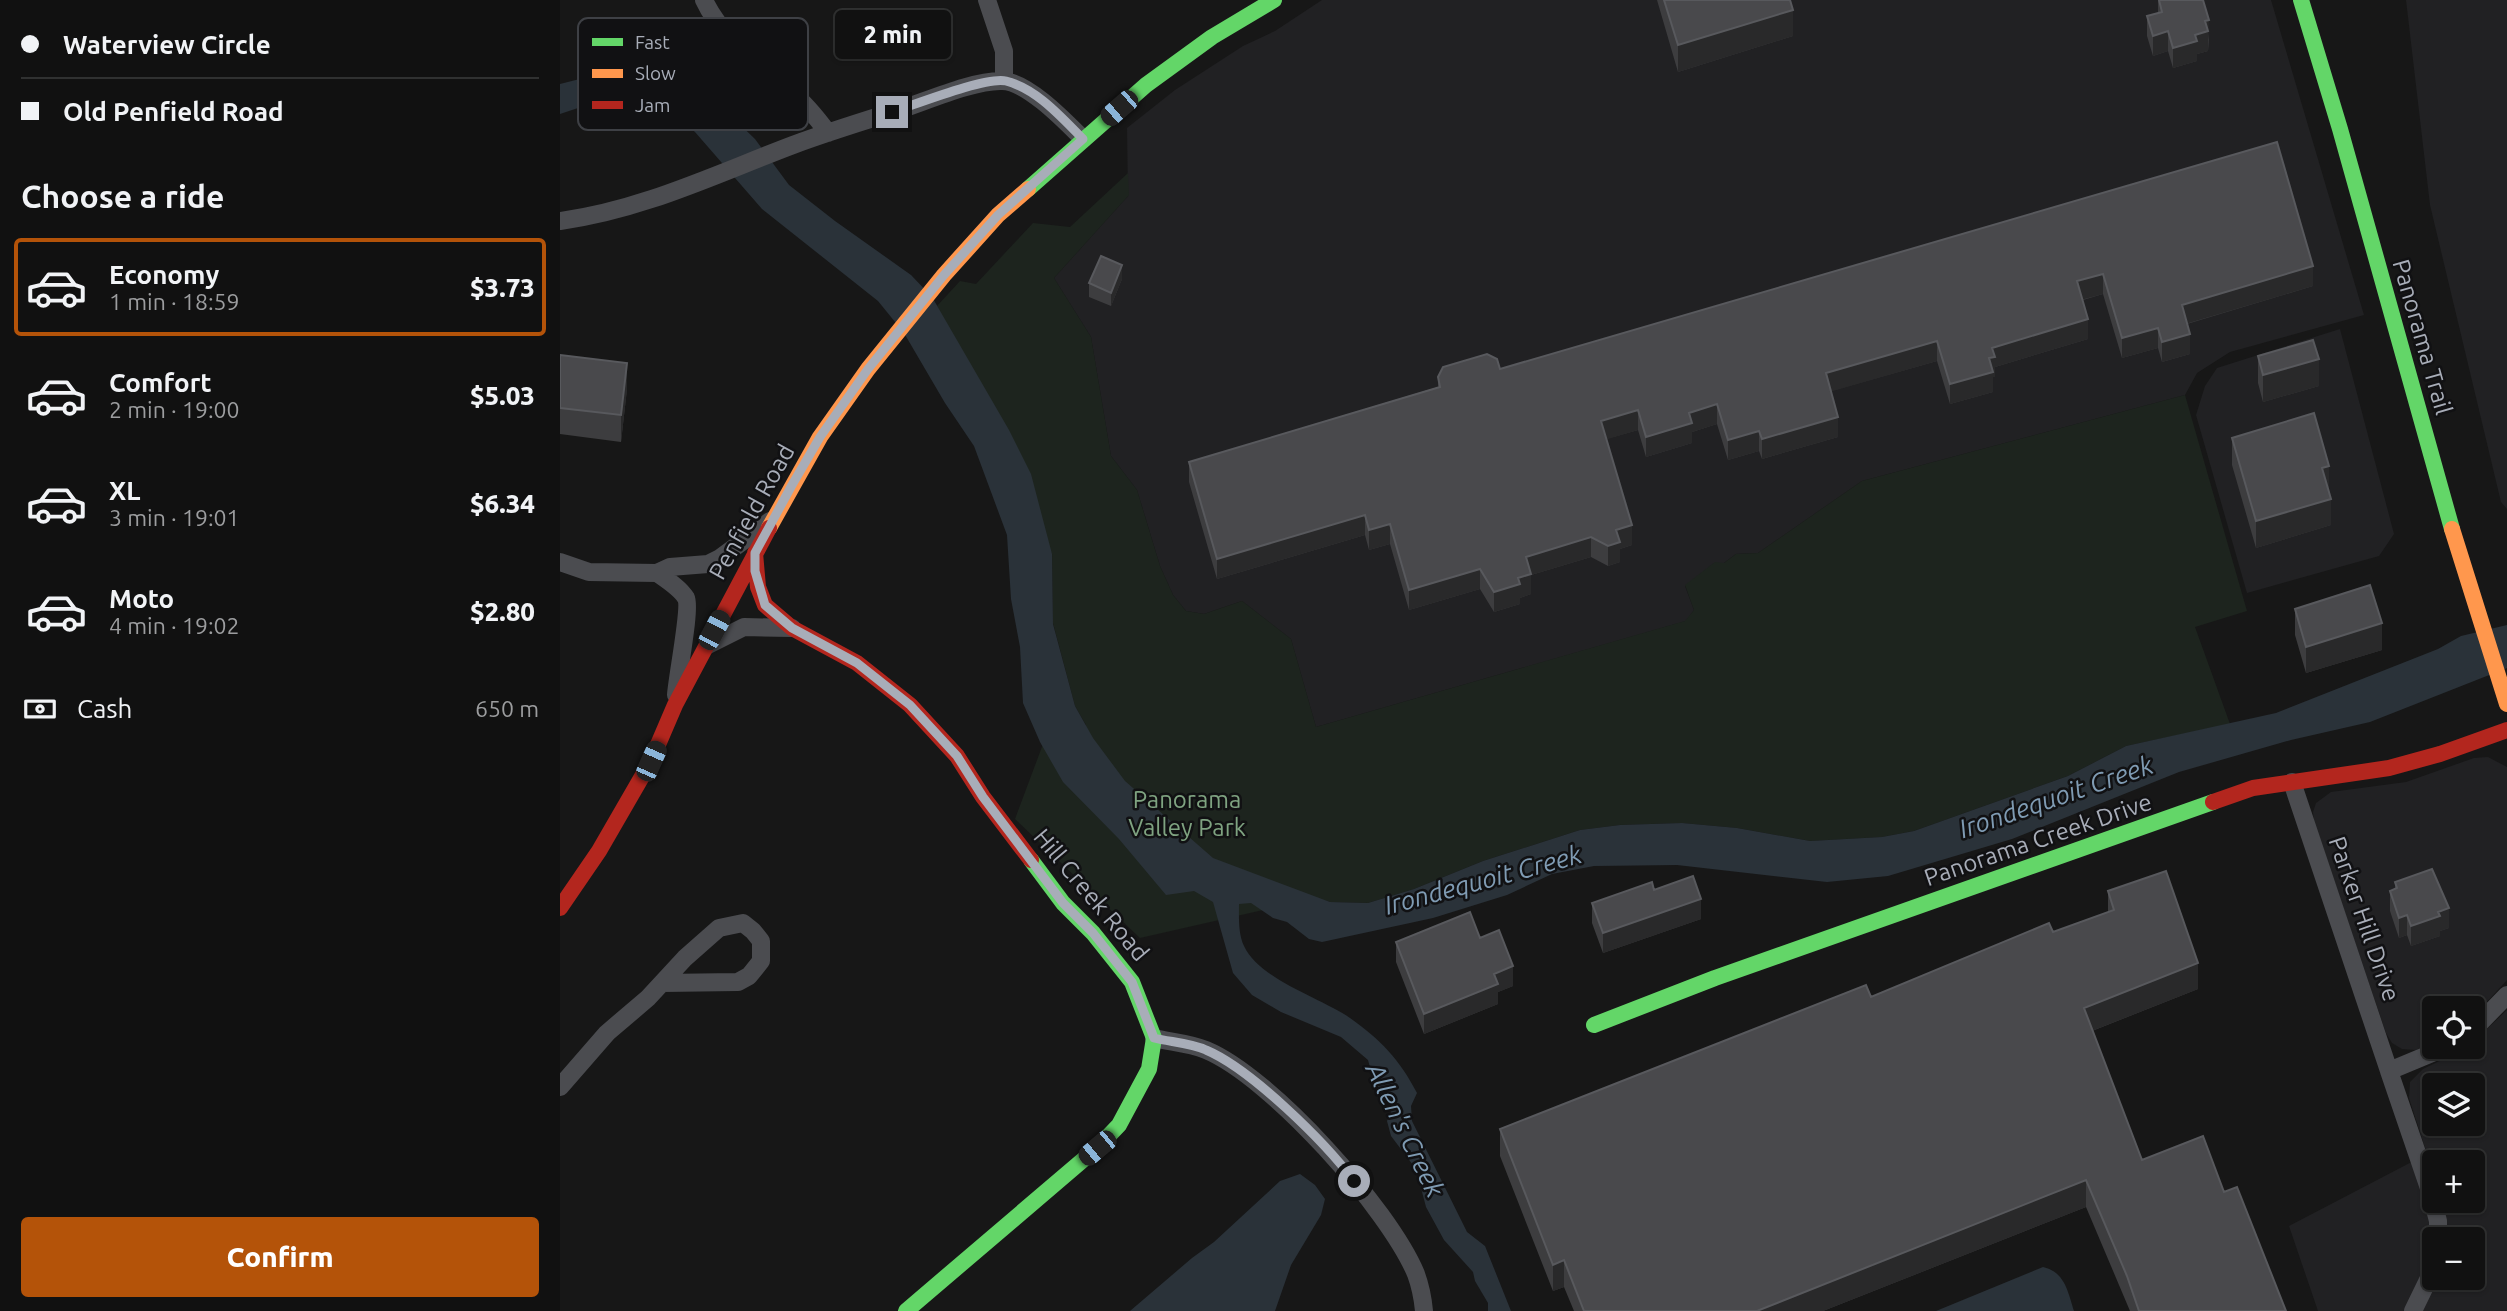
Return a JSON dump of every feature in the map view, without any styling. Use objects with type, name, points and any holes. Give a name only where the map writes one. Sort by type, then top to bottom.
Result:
[{"type":"street","points":[[704,0],[714,18]]},
{"type":"street","points":[[988,0],[1004,51],[1004,80]]},
{"type":"street","name":"Penfield Road","points":[[560,908],[600,851],[651,761],[675,705],[705,647],[820,437],[868,369],[944,275],[998,215],[1146,85],[1199,47],[1274,0]]},
{"type":"street","name":"Panorama Trail","points":[[2301,0],[2478,615],[2507,704]]},
{"type":"street","points":[[560,222],[641,203],[828,133],[976,85],[1004,80],[1045,102],[1083,139]]},
{"type":"street","points":[[808,107],[828,133]]},
{"type":"street","points":[[560,562],[589,572],[657,573],[670,567],[708,564],[774,518]]},
{"type":"street","name":"Hill Creek Road","points":[[755,553],[758,587],[765,605],[792,628],[857,663],[910,705],[957,756],[983,797],[1063,903],[1093,933],[1132,982],[1154,1038]]},
{"type":"street","points":[[657,573],[673,584],[687,599],[688,617],[675,705]]},
{"type":"street","name":"Hill Creek Road","points":[[705,647],[744,627],[792,628]]},
{"type":"street","name":"Panorama Creek Drive","points":[[1594,1025],[1728,973],[2241,792],[2389,768],[2440,754],[2507,730]]},
{"type":"street","name":"Parker Hill Drive","points":[[2292,782],[2431,1194],[2438,1227]]},
{"type":"street","points":[[560,1087],[607,1033],[719,928],[743,923],[753,930],[761,941],[761,961],[750,976],[738,982],[662,983]]},
{"type":"street","points":[[2485,1018],[2507,995]]},
{"type":"street","points":[[906,1311],[1097,1148],[1119,1125],[1149,1069],[1154,1038],[1205,1049],[1235,1066],[1269,1094],[1339,1161],[1397,1240],[1416,1275],[1424,1311]]},
{"type":"street","points":[[2389,1070],[2422,1057]]},
{"type":"street","points":[[2413,1311],[2424,1290]]},
{"type":"shaded area","points":[[1322,0],[2271,0],[2364,315],[2230,352],[2197,373],[2185,395],[1862,481],[1758,553],[1736,554],[1685,586],[1694,610],[1686,621],[1316,727],[1291,639],[1242,601],[1204,614],[1186,611],[1173,595],[1160,566],[1137,490],[1111,456],[1091,337],[1054,278],[1128,196],[1127,128],[1175,90]]},
{"type":"shaded area","points":[[2406,0],[2507,0],[2507,509],[2501,502],[2430,205]]},
{"type":"shaded area","points":[[2340,329],[2394,534],[2379,556],[2247,593],[2196,415],[2205,386],[2217,368]]},
{"type":"shaded area","points":[[2488,757],[2507,767],[2507,980],[2485,1004],[2485,996],[2422,996],[2422,1047],[2416,1050],[2402,1049],[2392,1043],[2386,1033],[2314,822],[2313,812],[2316,803],[2331,792],[2406,782],[2474,758]]},
{"type":"shaded area","points":[[2507,1010],[2507,1311],[2318,1311],[2289,1226],[2422,1157],[2422,1213],[2485,1213],[2485,1150],[2426,1150],[2409,1098],[2410,1082],[2423,1069],[2443,1059],[2485,1059],[2485,1031]]},
{"type":"green space","name":"Panorama Valley Park","points":[[1128,173],[1129,195],[1054,278],[1091,337],[1111,456],[1137,490],[1160,566],[1173,595],[1186,611],[1204,614],[1242,601],[1291,639],[1316,727],[1685,621],[1694,610],[1685,585],[1715,562],[1724,563],[1736,554],[1758,553],[1862,481],[2185,395],[2247,611],[2195,627],[2230,724],[2126,746],[2068,776],[1914,831],[1882,837],[1810,841],[1737,828],[1682,823],[1620,825],[1580,830],[1483,861],[1414,889],[1368,903],[1330,902],[1316,898],[1140,938],[1015,819],[1046,736],[1086,725],[1075,706],[1053,623],[1052,554],[937,306],[960,281],[976,284],[1033,223],[1070,227]]},
{"type":"water","points":[[578,79],[578,108],[560,114],[560,84]]},
{"type":"water","points":[[693,130],[746,130],[789,185],[911,275],[932,297],[1009,430],[1031,474],[1052,554],[1053,624],[1075,706],[1093,738],[1125,781],[1213,858],[1330,902],[1368,903],[1414,889],[1483,861],[1580,830],[1620,825],[1682,823],[1737,828],[1810,841],[1882,837],[1914,831],[2068,776],[2126,746],[2276,713],[2438,649],[2461,636],[2507,625],[2507,668],[2370,722],[2291,740],[2179,772],[2012,839],[1888,876],[1827,882],[1677,865],[1594,866],[1552,874],[1507,895],[1433,918],[1322,942],[1309,939],[1287,922],[1273,918],[1251,903],[1239,904],[1241,936],[1252,958],[1277,978],[1361,1026],[1380,1042],[1404,1070],[1417,1093],[1411,1106],[1412,1121],[1467,1232],[1485,1246],[1511,1311],[1488,1311],[1488,1303],[1475,1281],[1473,1272],[1444,1240],[1426,1207],[1416,1169],[1391,1136],[1387,1121],[1391,1112],[1375,1085],[1368,1060],[1341,1037],[1281,1012],[1252,995],[1233,973],[1213,902],[1194,891],[1166,895],[1119,839],[1063,782],[1040,742],[1023,703],[1020,647],[1011,599],[1007,535],[974,446],[904,333],[878,301],[762,209]]},
{"type":"water","points":[[1300,1174],[1315,1185],[1325,1199],[1321,1215],[1291,1265],[1275,1311],[1130,1311],[1214,1242],[1280,1181]]},
{"type":"water","points":[[2043,1267],[2061,1278],[2074,1311],[1936,1311]]},
{"type":"building","points":[[1664,0],[1790,0],[1793,10],[1678,45]]},
{"type":"building","points":[[2159,0],[2203,0],[2209,20],[2205,21],[2208,31],[2195,35],[2197,41],[2173,48],[2168,31],[2153,36],[2147,16],[2162,12]]},
{"type":"building","points":[[2277,142],[2313,266],[2182,305],[2190,334],[2162,342],[2158,328],[2122,338],[2103,274],[2077,281],[2088,319],[1992,348],[1995,357],[1989,358],[1993,372],[1950,384],[1937,341],[1826,373],[1838,417],[1762,439],[1759,431],[1728,440],[1717,404],[1689,413],[1692,423],[1646,437],[1638,410],[1601,421],[1632,525],[1616,530],[1620,542],[1608,546],[1591,537],[1526,557],[1531,574],[1518,578],[1520,584],[1494,592],[1480,569],[1409,590],[1390,524],[1369,530],[1365,515],[1217,559],[1189,462],[1440,387],[1438,377],[1443,367],[1487,354],[1497,359],[1500,369]]},
{"type":"building","points":[[1101,256],[1122,265],[1111,293],[1089,283]]},
{"type":"building","points":[[2313,340],[2319,359],[2263,375],[2258,356]]},
{"type":"building","points":[[560,355],[627,363],[621,415],[560,408]]},
{"type":"building","points":[[2314,413],[2329,466],[2322,468],[2331,499],[2256,521],[2232,438]]},
{"type":"building","points":[[2370,585],[2382,623],[2306,647],[2295,609]]},
{"type":"building","points":[[2432,869],[2449,908],[2438,912],[2440,916],[2411,926],[2407,915],[2399,918],[2390,891],[2397,888],[2395,882]]},
{"type":"building","points":[[2166,871],[2198,963],[2084,1008],[2142,1160],[2203,1136],[2224,1192],[2237,1187],[2286,1311],[2139,1311],[2086,1180],[1757,1311],[1584,1311],[1564,1260],[1553,1265],[1500,1129],[1866,985],[1871,997],[2049,923],[2053,932],[2114,910],[2108,891]]},
{"type":"building","points":[[1693,876],[1701,899],[1603,933],[1592,903],[1652,882],[1654,890]]},
{"type":"building","points":[[1470,912],[1480,938],[1499,930],[1513,966],[1494,974],[1498,984],[1424,1014],[1396,942]]},
{"type":"traffic: fast","points":[[1028,189],[1146,85],[1212,37],[1274,0]]},
{"type":"traffic: fast","points":[[2301,0],[2452,529]]},
{"type":"traffic: fast","points":[[1594,1025],[1715,978],[2213,802]]},
{"type":"traffic: fast","points":[[906,1311],[1097,1148],[1119,1125],[1149,1069],[1154,1038],[1132,982],[1093,933],[1063,903],[1031,860]]},
{"type":"traffic: slow","points":[[769,528],[820,437],[868,369],[944,275],[998,215],[1028,189]]},
{"type":"traffic: slow","points":[[2452,529],[2507,704]]},
{"type":"traffic: jam","points":[[560,908],[599,851],[651,761],[675,705],[769,528]]},
{"type":"traffic: jam","points":[[755,553],[758,587],[765,605],[792,628],[857,663],[910,705],[957,756],[983,797],[1031,860]]},
{"type":"traffic: jam","points":[[2213,802],[2253,788],[2389,768],[2440,754],[2507,730]]},
{"type":"route","points":[[892,112],[976,85],[1004,80],[1045,102],[1083,139],[998,215],[944,275],[868,369],[820,437],[755,553],[755,571],[760,594],[765,605],[792,628],[857,663],[910,705],[957,756],[1013,839],[1063,903],[1093,933],[1132,982],[1154,1038],[1205,1049],[1235,1066],[1269,1094],[1339,1161],[1354,1181]]},
{"type":"water label","name":"Irondequoit Creek","points":[[2056,797]]},
{"type":"water label","name":"Irondequoit Creek","points":[[1483,880]]},
{"type":"water label","name":"Allen's Creek","points":[[1405,1130]]}]
